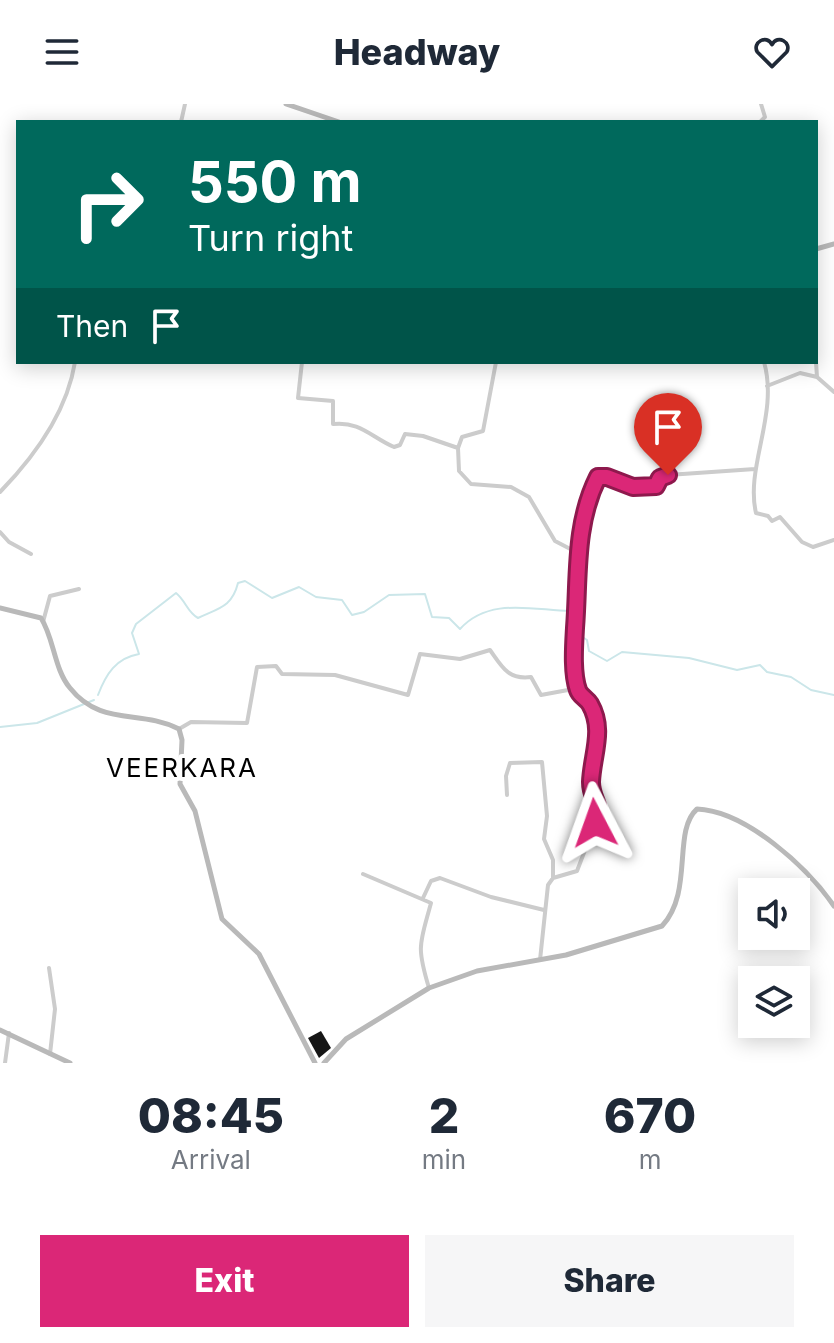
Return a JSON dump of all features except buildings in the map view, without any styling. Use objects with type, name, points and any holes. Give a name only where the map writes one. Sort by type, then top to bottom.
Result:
[{"type":"main road","points":[[286,104],[333,120]]},
{"type":"main road","points":[[0,608],[22,616],[38,616],[68,687],[95,711],[156,721],[179,729],[182,734],[180,784],[195,811],[222,919],[259,954],[315,1063]]},
{"type":"main road","points":[[324,1063],[346,1039],[429,988],[477,971],[540,960],[662,926],[672,915],[679,897],[688,822],[697,809],[738,819],[793,860],[834,906]]},
{"type":"main road","points":[[0,1030],[70,1063]]},
{"type":"street","points":[[0,492],[33,456],[61,406],[74,364]]},
{"type":"street","points":[[302,364],[298,398],[333,401],[333,424],[348,422],[364,427],[375,439],[394,447],[400,445],[405,434],[423,436],[458,448]]},
{"type":"street","points":[[496,364],[483,431],[462,437],[458,448],[459,471],[471,484],[511,487],[529,497],[555,541],[578,553]]},
{"type":"street","points":[[764,364],[767,386],[765,432],[756,469],[756,513],[768,516],[772,521],[780,517],[802,542],[813,547],[834,540]]},
{"type":"street","points":[[816,364],[817,377]]},
{"type":"street","points":[[767,386],[800,373],[817,377],[834,392]]},
{"type":"street","points":[[578,693],[574,591],[589,494],[598,477],[644,487],[656,486],[660,478],[668,475],[756,469]]},
{"type":"street","points":[[0,532],[9,542],[31,554]]},
{"type":"street","points":[[43,622],[50,596],[79,589]]},
{"type":"street","points":[[179,729],[191,722],[247,723],[257,667],[276,666],[282,674],[335,675],[408,695],[420,654],[460,659],[490,650],[507,674],[518,679],[531,677],[541,695],[568,690],[578,693],[590,704],[598,733],[591,781],[600,811],[577,871],[553,878]]},
{"type":"street","points":[[507,795],[506,776],[510,763],[542,762],[547,816],[544,839],[553,860],[553,878],[548,885],[544,910],[540,960]]},
{"type":"street","points":[[363,874],[431,903],[419,940],[429,988]]},
{"type":"street","points":[[423,899],[431,881],[440,878],[491,897],[544,910]]},
{"type":"street","points":[[49,968],[55,1009],[50,1054]]},
{"type":"street","points":[[5,1063],[9,1033]]},
{"type":"waterway","points":[[98,695],[113,668],[124,659],[139,654],[132,633],[136,624],[176,593],[198,618],[224,606],[238,583],[245,581],[272,598],[299,587],[316,597],[342,600],[352,615],[364,612],[389,595],[425,594],[432,617],[449,618],[460,629],[471,619],[498,609],[570,611],[572,630],[587,640],[589,651],[607,661],[622,652],[689,658],[737,670],[760,665],[767,672],[791,677],[811,690],[834,695]]},
{"type":"waterway","points":[[0,727],[37,723],[94,700]]},
{"type":"district","name":"VEERKARA","points":[[182,767]]},
{"type":"route","points":[[595,823],[600,811],[591,781],[598,733],[590,704],[578,693],[575,675],[574,591],[582,525],[589,494],[598,477],[607,477],[633,487],[656,486],[660,478],[668,475]]}]
